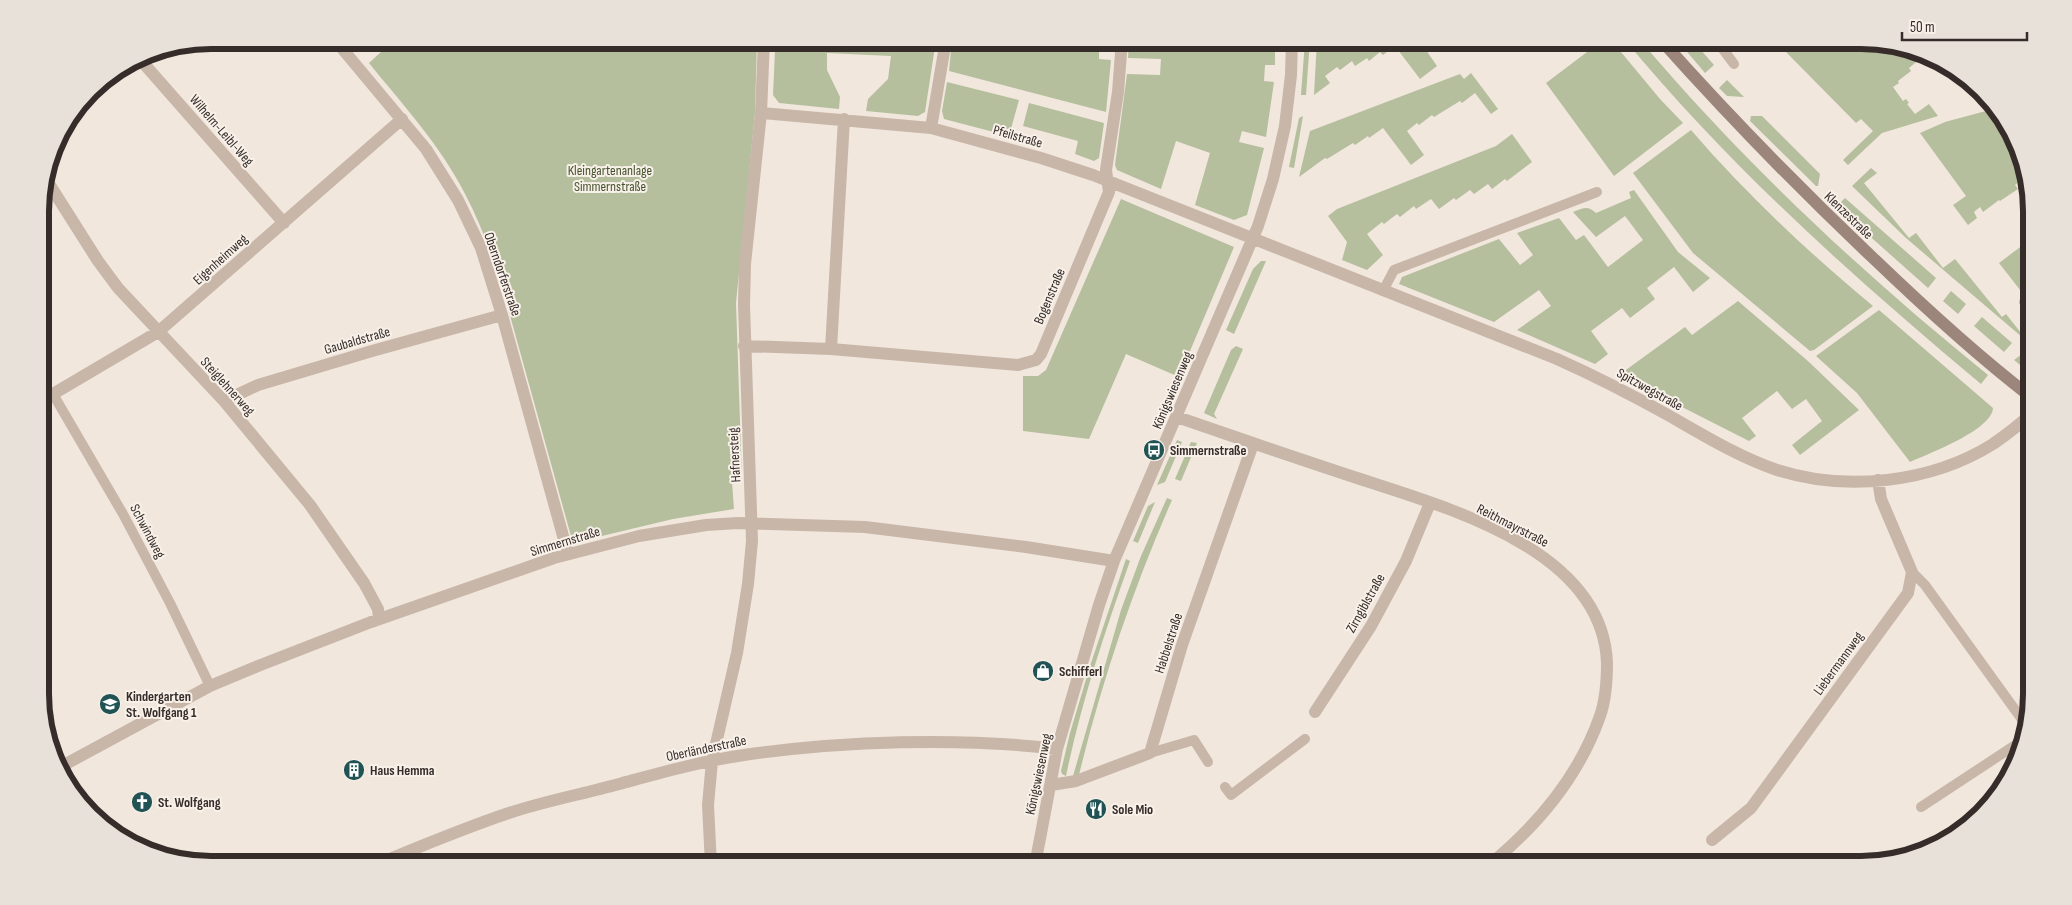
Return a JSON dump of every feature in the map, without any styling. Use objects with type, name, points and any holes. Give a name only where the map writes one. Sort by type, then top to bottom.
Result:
[{"type":"street","name":"Oberndorferstraße","points":[[343,49],[426,149],[458,200],[481,248],[502,315],[568,554]]},
{"type":"street","name":"Hafnersteig","points":[[711,856],[708,805],[712,761],[737,653],[748,584],[752,524],[744,346],[745,264],[762,113],[764,49]]},
{"type":"street","points":[[931,128],[944,49]]},
{"type":"street","name":"Bogenstraße","points":[[744,346],[831,350],[1018,365],[1036,360],[1041,354],[1109,192],[1106,170],[1118,92],[1121,49]]},
{"type":"street","name":"Königswiesenweg","points":[[1037,856],[1058,748],[1096,613],[1114,561],[1252,239],[1273,179],[1285,126],[1291,84],[1292,49]]},
{"type":"street","name":"Klenzestraße","points":[[1668,49],[1763,152],[1826,214],[1922,305],[2023,391]]},
{"type":"street","name":"Wilhelm-Leibl-Weg","points":[[143,63],[284,223]]},
{"type":"street","name":"Pfeilstraße","points":[[762,113],[931,128],[1041,158],[1107,181],[1252,239]]},
{"type":"street","name":"Eigenheimweg","points":[[49,395],[158,332],[402,119]]},
{"type":"street","points":[[831,350],[844,119]]},
{"type":"street","name":"Steiglehnerweg","points":[[51,186],[98,261],[118,288],[224,401],[329,530],[364,583],[378,609],[379,619]]},
{"type":"street","name":"Spitzwegstraße","points":[[1252,239],[1531,349],[1603,380],[1701,434],[1776,470],[1809,479],[1878,480],[1912,476],[1950,465],[1972,455],[1993,444],[2023,420]]},
{"type":"street","name":"Gaubaldstraße","points":[[224,401],[258,385],[502,315]]},
{"type":"street","name":"Reithmayrstraße","points":[[1177,417],[1430,502],[1497,530],[1535,550],[1551,562],[1571,581],[1592,608],[1603,637],[1607,674],[1604,703],[1593,735],[1578,766],[1564,788],[1542,815],[1499,856]]},
{"type":"street","name":"Habbelstraße","points":[[1150,754],[1182,645],[1253,444]]},
{"type":"street","points":[[1878,480],[1881,498],[1912,572]]},
{"type":"street","name":"Zirngiblstraße","points":[[1315,712],[1371,626],[1406,561],[1430,502]]},
{"type":"street","name":"Simmernstraße","points":[[65,765],[210,686],[379,619],[568,554],[640,536],[706,525],[752,524],[865,527],[1026,547],[1114,561]]},
{"type":"street","name":"Liebermannweg","points":[[1712,840],[1750,808],[1908,593],[1912,572]]},
{"type":"street","name":"Oberländerstraße","points":[[396,856],[510,812],[712,761],[794,749],[868,744],[986,744],[1058,748]]},
{"type":"street","points":[[1051,785],[1076,781],[1150,754]]},
{"type":"lane","points":[[1723,49],[1734,64]]},
{"type":"lane","points":[[1383,291],[1394,270],[1597,192]]},
{"type":"lane","name":"Schwindweg","points":[[53,394],[127,522],[170,603],[210,686]]},
{"type":"lane","points":[[1912,572],[1925,585],[2021,718]]},
{"type":"lane","points":[[1225,787],[1230,795],[1305,739]]},
{"type":"lane","points":[[1150,754],[1194,740],[1208,762]]},
{"type":"lane","points":[[1921,807],[2015,745]]},
{"type":"green space","name":"Kleingartenanlage Simmernstraße","points":[[384,49],[757,49],[755,113],[736,303],[742,481],[732,482],[734,509],[673,519],[581,541],[571,536],[498,272],[487,242],[464,192],[444,158],[420,125],[369,63]]},
{"type":"green space","points":[[786,49],[935,49],[925,112],[918,116],[866,111],[868,99],[888,79],[891,56],[827,53],[827,70],[840,97],[839,109],[779,103],[773,95],[775,50],[786,51]]},
{"type":"green space","points":[[951,49],[1099,49],[1099,59],[1111,60],[1106,112],[949,71]]},
{"type":"green space","points":[[1128,49],[1275,49],[1275,65],[1265,65],[1264,81],[1274,82],[1266,137],[1242,131],[1239,142],[1264,148],[1247,215],[1234,220],[1195,205],[1210,153],[1176,141],[1161,189],[1117,170],[1115,165],[1127,74],[1160,75],[1161,59],[1128,58]]},
{"type":"green space","points":[[1304,49],[1309,49],[1306,95],[1301,95]]},
{"type":"green space","points":[[1317,49],[1391,49],[1383,55],[1380,52],[1369,61],[1367,58],[1355,66],[1352,61],[1340,70],[1337,67],[1325,76],[1330,83],[1314,95]]},
{"type":"green space","points":[[1397,49],[1425,49],[1437,66],[1420,79]]},
{"type":"green space","points":[[1591,49],[1618,49],[1660,99],[1683,123],[1614,176],[1546,83]]},
{"type":"green space","points":[[1633,49],[1648,49],[1721,130],[1806,216],[1941,337],[1988,375],[1981,384],[1886,303],[1795,220],[1708,133]]},
{"type":"green space","points":[[1685,49],[1700,49],[1714,65],[1705,73]]},
{"type":"green space","points":[[1790,49],[1883,50],[1920,59],[1909,68],[1911,71],[1893,87],[1903,101],[1906,99],[1909,103],[1907,104],[1915,114],[1929,104],[1938,116],[1882,133],[1848,165],[1843,160],[1873,131],[1861,119],[1856,123],[1786,52]]},
{"type":"green space","points":[[1471,73],[1498,109],[1491,114],[1475,93],[1462,103],[1460,101],[1434,117],[1432,115],[1419,125],[1417,123],[1407,131],[1424,155],[1411,165],[1383,128],[1369,138],[1368,136],[1355,145],[1353,143],[1327,159],[1325,158],[1299,177],[1310,131],[1460,74],[1464,79]]},
{"type":"green space","points":[[1727,80],[1744,97],[1727,96],[1719,88]]},
{"type":"green space","points":[[947,82],[1019,100],[1009,136],[944,119],[942,111]]},
{"type":"green space","points":[[1029,103],[1104,123],[1099,158],[1094,161],[1075,154],[1078,141],[1023,126]]},
{"type":"green space","points":[[1989,110],[2002,130],[2018,168],[2020,180],[2015,185],[2018,189],[1983,212],[1980,207],[1974,212],[1977,218],[1968,225],[1953,205],[1966,196],[1920,133],[1945,122]]},
{"type":"green space","points":[[1303,116],[1294,168],[1289,167],[1299,118]]},
{"type":"green space","points":[[1751,116],[1762,116],[1820,174],[1818,186],[1750,121]]},
{"type":"green space","points":[[1691,130],[1778,222],[1873,306],[1814,350],[1810,351],[1693,253],[1633,173]]},
{"type":"green space","points":[[1512,134],[1532,162],[1507,181],[1505,179],[1492,189],[1488,184],[1474,194],[1470,190],[1456,200],[1454,198],[1439,209],[1431,199],[1416,209],[1414,206],[1400,217],[1397,214],[1384,224],[1382,222],[1367,234],[1383,255],[1367,270],[1342,260],[1347,242],[1328,216],[1337,209],[1496,146]]},
{"type":"green space","points":[[1871,168],[1877,173],[1864,183],[1909,238],[1916,233],[1943,268],[1955,259],[2002,317],[2006,314],[2023,338],[1906,238],[1852,186]]},
{"type":"green space","points":[[1634,190],[1678,252],[1710,278],[1693,292],[1674,267],[1647,288],[1655,299],[1630,318],[1622,308],[1591,331],[1608,354],[1595,364],[1517,330],[1551,306],[1539,290],[1494,322],[1399,284],[1402,277],[1499,239],[1520,265],[1533,255],[1517,233],[1559,218],[1576,240],[1584,235],[1608,267],[1643,240],[1625,216],[1596,237],[1573,212],[1585,208],[1596,213],[1631,198],[1629,192]]},
{"type":"green space","points":[[1845,198],[1936,278],[1928,288],[1838,208],[1838,205]]},
{"type":"green space","points":[[1121,199],[1234,247],[1179,377],[1126,354],[1089,439],[1023,431],[1023,376],[1038,376],[1046,370]]},
{"type":"green space","points":[[2023,245],[2023,294],[1999,263]]},
{"type":"green space","points":[[1261,261],[1266,261],[1234,334],[1226,330],[1253,269]]},
{"type":"green space","points":[[1951,291],[1966,304],[1958,314],[1943,301]]},
{"type":"green space","points":[[1738,301],[1809,362],[1859,410],[1800,455],[1792,445],[1822,421],[1806,399],[1792,409],[1777,391],[1742,418],[1756,436],[1749,441],[1619,375],[1685,327],[1692,335]]},
{"type":"green space","points":[[1879,310],[1993,408],[1990,416],[1971,433],[1910,462],[1857,393],[1816,356]]},
{"type":"green space","points":[[1982,317],[2012,343],[2004,352],[1974,326]]},
{"type":"green space","points":[[1236,346],[1243,349],[1214,414],[1217,419],[1204,413],[1231,350]]},
{"type":"green space","points":[[2023,354],[2023,367],[2014,360]]},
{"type":"green space","points":[[1177,440],[1182,442],[1165,482],[1157,485]]},
{"type":"green space","points":[[1191,442],[1197,443],[1181,481],[1175,479]]},
{"type":"green space","points":[[1167,498],[1172,500],[1144,567],[1108,670],[1079,775],[1073,776],[1121,610],[1141,556]]},
{"type":"green space","points":[[1155,502],[1138,543],[1133,541],[1148,506]]},
{"type":"green space","points":[[1126,559],[1130,561],[1094,667],[1066,776],[1061,771],[1070,733]]},
{"type":"place","name":"Simmernstraße","points":[[1154,450]]},
{"type":"place","name":"Schifferl","points":[[1043,671]]},
{"type":"place","name":"Kindergarten St. Wolfgang 1","points":[[110,704]]},
{"type":"place","name":"Haus Hemma","points":[[354,770]]},
{"type":"place","name":"St. Wolfgang","points":[[142,802]]},
{"type":"place","name":"Sole Mio","points":[[1096,809]]}]
